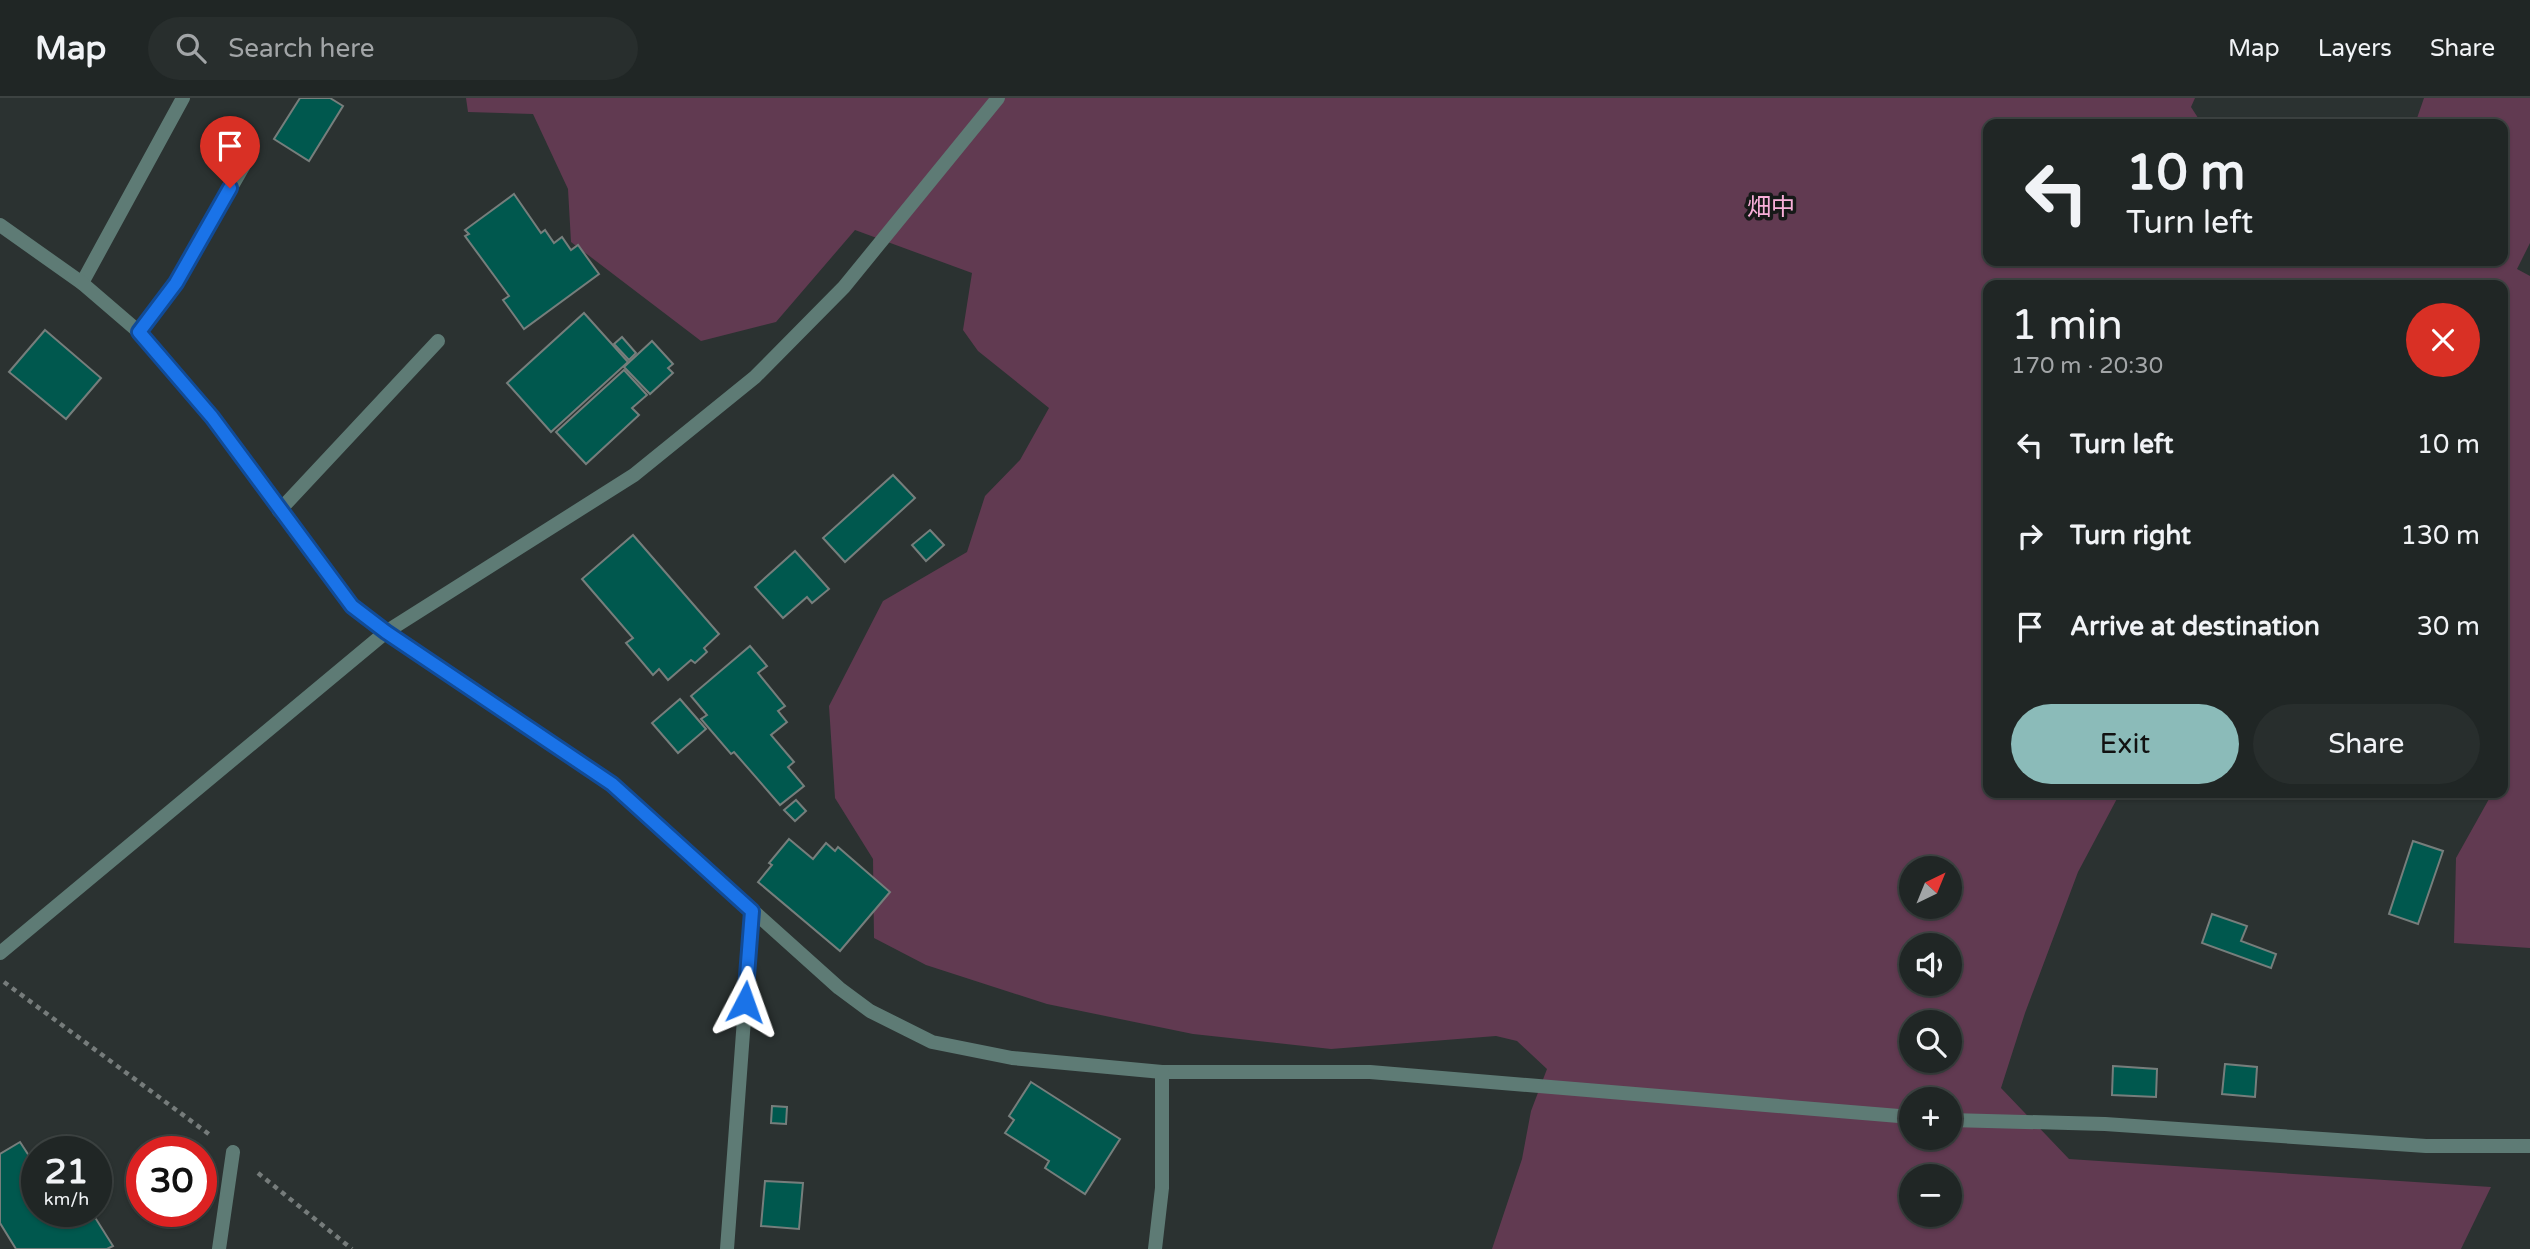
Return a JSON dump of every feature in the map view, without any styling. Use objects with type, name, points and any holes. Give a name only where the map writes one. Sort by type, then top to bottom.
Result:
[{"type":"street","points":[[82,283],[183,98]]},
{"type":"street","points":[[0,953],[386,632],[634,475],[755,377],[844,286],[998,98]]},
{"type":"street","points":[[139,332],[176,283],[244,165]]},
{"type":"street","points":[[0,225],[82,283],[139,332],[212,417],[279,511],[352,606],[386,632],[612,784],[839,988],[870,1011],[932,1042],[1012,1058],[1163,1072],[1370,1072],[1899,1116]]},
{"type":"street","points":[[279,511],[438,341]]},
{"type":"street","points":[[727,1249],[752,911]]},
{"type":"street","points":[[1155,1249],[1162,1188],[1163,1072]]},
{"type":"street","points":[[1962,1119],[2105,1124],[2426,1146],[2530,1146]]},
{"type":"street","points":[[219,1249],[233,1152]]},
{"type":"path","points":[[0,979],[233,1152],[352,1249]]},
{"type":"shaded area","points":[[466,98],[2195,98],[2191,107],[2199,119],[1983,119],[1983,266],[2508,266],[2508,119],[2417,119],[2424,98],[2530,98],[2530,243],[2517,269],[2530,276],[2530,948],[2454,943],[2456,858],[2488,798],[2508,798],[2508,280],[1983,280],[1983,798],[2117,798],[2078,872],[2025,1013],[2001,1088],[2069,1159],[2491,1187],[2461,1249],[1492,1249],[1522,1159],[1531,1111],[1547,1069],[1517,1041],[1496,1036],[1331,1049],[1193,1034],[1047,1004],[926,965],[874,938],[873,859],[835,798],[829,706],[883,601],[967,552],[985,496],[1020,460],[1049,408],[978,351],[963,330],[972,273],[855,230],[776,322],[701,341],[571,242],[568,189],[533,114],[468,112]]},
{"type":"building","points":[[300,98],[330,98],[343,106],[309,161],[274,139]]},
{"type":"building","points":[[514,194],[541,233],[545,230],[554,243],[562,237],[571,250],[578,245],[599,274],[524,329],[503,300],[509,296],[465,236],[469,234],[465,230]]},
{"type":"building","points":[[584,313],[628,362],[551,432],[507,383]]},
{"type":"building","points":[[45,330],[101,378],[66,419],[9,372]]},
{"type":"building","points":[[622,337],[636,353],[629,360],[614,344]]},
{"type":"building","points":[[652,341],[673,364],[668,368],[673,373],[650,394],[624,367]]},
{"type":"building","points":[[624,370],[647,395],[632,408],[639,415],[586,464],[556,432]]},
{"type":"building","points":[[893,475],[915,498],[845,562],[823,538]]},
{"type":"building","points":[[930,530],[944,545],[926,561],[912,545]]},
{"type":"building","points":[[633,535],[719,634],[704,648],[707,652],[695,663],[691,660],[668,680],[659,669],[653,675],[626,643],[633,638],[582,579]]},
{"type":"building","points":[[795,551],[829,589],[812,603],[807,597],[783,618],[755,587]]},
{"type":"building","points":[[750,646],[767,666],[758,673],[785,706],[778,711],[787,722],[771,735],[794,762],[788,767],[804,786],[780,805],[701,719],[707,715],[691,696]]},
{"type":"building","points":[[680,699],[706,729],[678,753],[652,723]]},
{"type":"building","points":[[796,800],[806,811],[795,821],[784,810]]},
{"type":"building","points":[[789,839],[813,859],[826,843],[835,851],[838,847],[890,892],[840,951],[758,882],[772,865],[769,863]]},
{"type":"building","points":[[2413,841],[2443,851],[2418,924],[2389,914]]},
{"type":"building","points":[[2212,914],[2247,926],[2241,941],[2276,954],[2271,968],[2202,943]]},
{"type":"building","points":[[2225,1064],[2257,1067],[2255,1097],[2222,1094]]},
{"type":"building","points":[[2113,1066],[2157,1069],[2156,1097],[2112,1095]]},
{"type":"building","points":[[1031,1082],[1120,1139],[1085,1194],[1045,1168],[1049,1161],[1005,1133],[1014,1120],[1009,1116]]},
{"type":"building","points":[[772,1106],[787,1107],[786,1124],[771,1123]]},
{"type":"building","points":[[21,1144],[21,1227],[101,1227],[113,1246],[107,1249],[16,1249],[0,1223],[0,1154]]},
{"type":"building","points":[[765,1181],[803,1183],[799,1229],[761,1226]]},
{"type":"district","name":"畑中","points":[[1771,207]]},
{"type":"route","points":[[230,188],[176,283],[139,332],[212,417],[279,511],[352,606],[386,632],[612,784],[752,911],[745,1002]]}]
